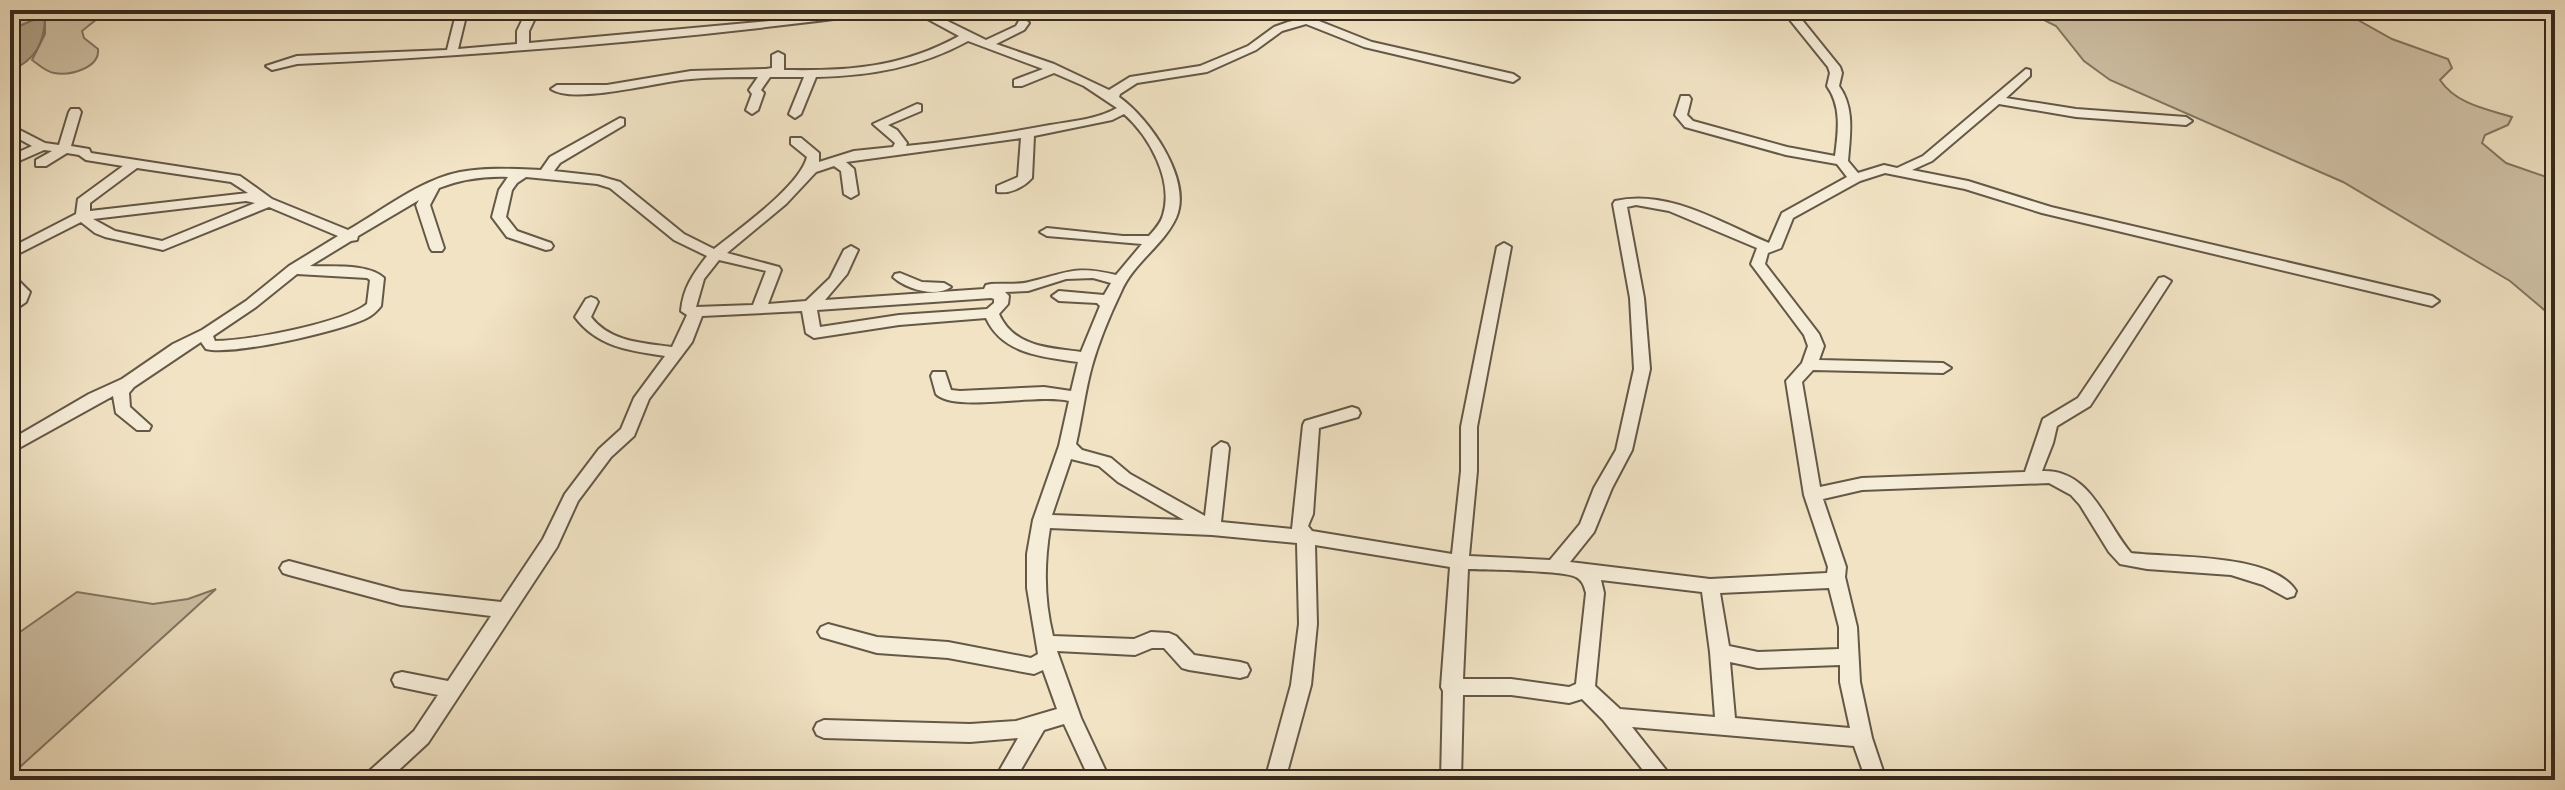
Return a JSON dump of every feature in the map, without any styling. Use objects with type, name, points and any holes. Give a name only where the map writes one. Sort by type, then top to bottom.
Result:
[{"type":"street","points":[[523,47],[523,31],[533,10]]},
{"type":"street","points":[[272,66],[297,60],[523,47],[781,23],[880,10]]},
{"type":"street","points":[[917,10],[968,36],[1050,67],[1119,103],[1135,116],[1159,152],[1170,176],[1171,215],[1118,280],[1087,358],[1067,445],[1042,521],[1036,582],[1046,650],[1068,714],[1100,780]]},
{"type":"street","points":[[1119,103],[1119,86],[1203,69],[1252,48],[1278,29],[1357,10]]},
{"type":"street","points":[[1788,10],[1799,27],[1831,61],[1836,73],[1833,86],[1840,94],[1843,111],[1841,161]]},
{"type":"street","points":[[453,53],[452,44],[461,12]]},
{"type":"street","points":[[1308,21],[1368,45],[1513,78]]},
{"type":"street","points":[[988,43],[1020,28],[1023,23]]},
{"type":"street","points":[[557,89],[578,90],[694,75],[868,73],[950,49],[968,36]]},
{"type":"street","points":[[752,110],[758,93],[755,90],[767,73],[778,70],[778,55]]},
{"type":"street","points":[[1018,83],[1048,73],[1050,67]]},
{"type":"street","points":[[1897,171],[1924,162],[2026,73]]},
{"type":"street","points":[[795,114],[811,75]]},
{"type":"street","points":[[1685,99],[1681,115],[1689,124],[1786,151],[1841,161],[1855,178]]},
{"type":"street","points":[[1997,100],[2076,113],[2186,121]]},
{"type":"street","points":[[809,306],[814,333],[899,320],[991,313],[1001,304],[1002,296],[991,293],[688,311],[697,278],[716,255],[781,201],[811,169],[834,160],[899,148],[1028,134],[1098,120],[1119,103]]},
{"type":"street","points":[[899,148],[901,143],[893,133],[879,124],[917,108]]},
{"type":"street","points":[[41,163],[64,150],[75,112]]},
{"type":"street","points":[[545,174],[555,160],[620,122]]},
{"type":"street","points":[[10,129],[42,146],[84,152],[86,156],[235,179],[270,203]]},
{"type":"street","points":[[1002,189],[1025,178],[1028,134]]},
{"type":"street","points":[[796,141],[814,156],[811,169]]},
{"type":"street","points":[[10,161],[42,146]]},
{"type":"street","points":[[834,160],[847,169],[851,194]]},
{"type":"street","points":[[136,162],[132,169],[83,202],[86,222],[116,236],[134,241],[148,239],[163,246],[270,203]]},
{"type":"street","points":[[1876,780],[1862,738],[1850,682],[1848,627],[1836,577],[1837,567],[1813,495],[1794,381],[1809,365],[1816,346],[1811,334],[1758,264],[1762,251],[1776,245],[1787,216],[1855,178],[1884,169],[1968,185],[2047,210],[2432,301]]},
{"type":"street","points":[[527,173],[514,177],[504,190],[499,217],[512,234],[546,246]]},
{"type":"street","points":[[10,447],[95,398],[128,383],[178,348],[251,304],[294,269],[352,237],[434,185],[459,176],[545,174],[615,185],[679,237],[716,255],[763,264],[774,270],[759,309]]},
{"type":"street","points":[[434,185],[423,205],[437,248]]},
{"type":"street","points":[[10,240],[27,239],[83,216],[246,197],[270,203],[352,237]]},
{"type":"street","points":[[1555,567],[1588,527],[1603,488],[1624,450],[1642,369],[1637,298],[1620,204],[1634,199],[1655,204],[1770,248]]},
{"type":"street","points":[[10,254],[50,231]]},
{"type":"street","points":[[1047,232],[1150,240]]},
{"type":"street","points":[[1451,780],[1451,687],[1469,427],[1504,247]]},
{"type":"street","points":[[809,306],[829,289],[846,266],[851,250]]},
{"type":"street","points":[[207,333],[205,337],[211,346],[240,346],[350,320],[374,306],[377,278],[370,274],[294,269]]},
{"type":"street","points":[[900,277],[919,286],[987,288],[1028,287],[1051,277],[1065,275],[1093,274],[1118,280]]},
{"type":"street","points":[[10,280],[23,292],[21,299],[10,308]]},
{"type":"street","points":[[2031,477],[2045,443],[2049,423],[2084,402],[2123,348],[2164,281]]},
{"type":"street","points":[[1059,296],[1101,299],[1108,306]]},
{"type":"street","points":[[591,302],[583,317],[591,331],[613,341],[675,353]]},
{"type":"street","points":[[373,780],[421,737],[551,542],[571,498],[605,453],[628,432],[642,398],[675,353],[696,312]]},
{"type":"street","points":[[991,313],[994,324],[1008,339],[1044,352],[1087,358]]},
{"type":"street","points":[[1809,365],[1943,368]]},
{"type":"street","points":[[939,376],[944,394],[957,398],[1002,393],[1062,393],[1076,398]]},
{"type":"street","points":[[128,383],[121,393],[122,409],[143,426]]},
{"type":"street","points":[[1275,780],[1301,685],[1308,624],[1306,537],[1299,526],[1304,514],[1311,425],[1352,413]]},
{"type":"street","points":[[1067,445],[1076,454],[1105,462],[1124,478],[1212,528]]},
{"type":"street","points":[[1212,528],[1221,448]]},
{"type":"street","points":[[1813,495],[1862,484],[2050,477],[2079,489],[2116,550],[2126,559],[2228,567],[2252,572],[2287,591]]},
{"type":"street","points":[[1042,521],[1212,528],[1306,537],[1461,562],[1555,567],[1710,586],[1825,582],[1836,577]]},
{"type":"street","points":[[289,568],[401,598],[503,610]]},
{"type":"street","points":[[1580,570],[1592,580],[1595,593],[1585,689]]},
{"type":"street","points":[[1710,586],[1720,652],[1726,728]]},
{"type":"street","points":[[828,632],[877,645],[948,650],[1034,666],[1046,650]]},
{"type":"street","points":[[1046,650],[1135,647],[1151,640],[1169,641],[1189,662],[1240,670]]},
{"type":"street","points":[[1720,652],[1758,660],[1849,657]]},
{"type":"street","points":[[402,680],[453,690]]},
{"type":"street","points":[[1451,687],[1511,687],[1569,695],[1585,689]]},
{"type":"street","points":[[1585,689],[1610,714],[1664,780]]},
{"type":"street","points":[[824,729],[970,733],[1016,730],[1068,714]]},
{"type":"street","points":[[1610,714],[1726,728],[1862,738]]},
{"type":"street","points":[[1004,780],[1038,722]]},
{"type":"shaded area","points":[[10,10],[121,10],[97,19],[82,31],[84,38],[98,49],[94,61],[83,69],[61,74],[48,71],[32,60],[45,34],[45,16],[10,30]]},
{"type":"shaded area","points":[[2024,10],[2340,10],[2392,39],[2448,59],[2452,68],[2440,80],[2454,95],[2512,117],[2508,125],[2485,135],[2482,143],[2506,163],[2555,180],[2555,319],[2510,281],[2343,182],[2110,80],[2084,61],[2056,26]]},
{"type":"shaded area","points":[[45,15],[43,34],[37,49],[19,67],[10,71],[10,30]]},
{"type":"shaded area","points":[[216,589],[10,776],[10,639],[77,592],[153,604],[188,599]]}]
